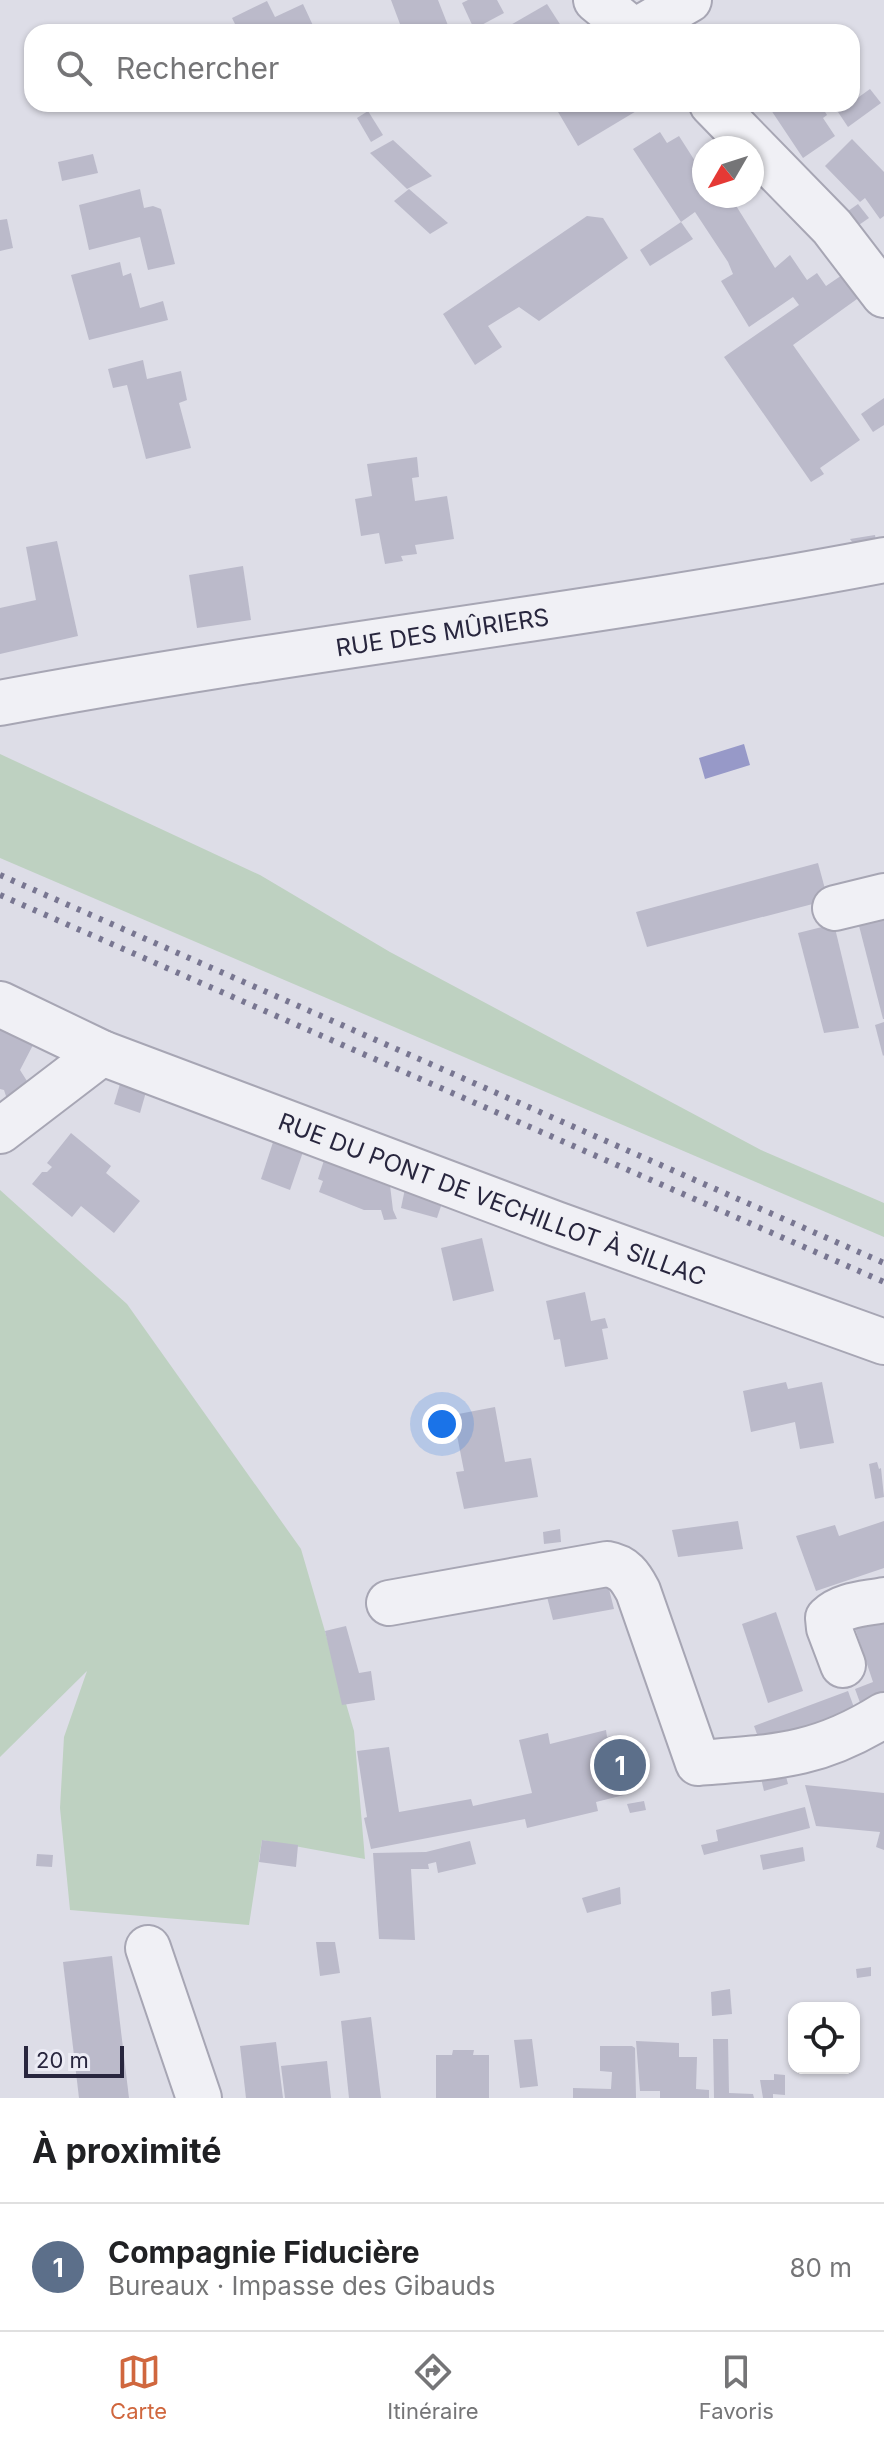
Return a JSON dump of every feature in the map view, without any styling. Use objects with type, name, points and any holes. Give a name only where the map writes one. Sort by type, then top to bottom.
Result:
[{"type":"street","points":[[596,0],[625,24]]},
{"type":"street","points":[[648,24],[689,0]]},
{"type":"street","points":[[720,112],[832,227],[884,295]]},
{"type":"street","name":"RUE DES MÛRIERS","points":[[0,703],[120,680],[445,633],[884,560]]},
{"type":"street","points":[[835,908],[884,896]]},
{"type":"street","name":"RUE DU PONT DE VECHILLOT À SILLAC","points":[[0,1004],[102,1053],[556,1224],[884,1342]]},
{"type":"street","points":[[0,1131],[102,1053]]},
{"type":"street","points":[[389,1603],[607,1564],[619,1566],[629,1575],[638,1591],[698,1763],[784,1757],[854,1735],[884,1715]]},
{"type":"street","points":[[843,1665],[828,1618],[847,1607],[884,1600]]},
{"type":"street","points":[[148,1948],[199,2098]]},
{"type":"green space","points":[[0,754],[260,875],[390,952],[761,1150],[884,1203],[884,1237],[0,858]]},
{"type":"green space","points":[[0,1190],[127,1304],[301,1549],[354,1731],[365,1859],[262,1840],[249,1925],[70,1910],[60,1808],[64,1737],[87,1671],[0,1757]]},
{"type":"water","points":[[744,744],[750,765],[705,779],[699,758]]},
{"type":"building","points":[[391,0],[438,0],[447,24],[400,24]]},
{"type":"building","points":[[468,0],[497,0],[504,13],[483,24],[472,24],[462,3]]},
{"type":"building","points":[[267,1],[275,17],[303,4],[312,24],[235,24],[232,18]]},
{"type":"building","points":[[547,4],[560,24],[512,24]]},
{"type":"building","points":[[870,89],[881,103],[848,127],[838,112],[860,112],[860,96]]},
{"type":"building","points":[[369,112],[383,135],[371,142],[357,118]]},
{"type":"building","points":[[558,112],[635,112],[578,146]]},
{"type":"building","points":[[772,112],[825,112],[827,115],[823,118],[835,136],[803,158]]},
{"type":"building","points":[[660,132],[667,143],[679,136],[692,156],[692,208],[738,208],[775,268],[790,255],[807,280],[817,273],[826,286],[848,271],[864,294],[793,345],[860,440],[820,468],[824,474],[811,482],[724,357],[799,305],[793,297],[749,327],[721,281],[733,274],[728,262],[695,212],[681,222],[633,149]]},
{"type":"building","points":[[852,139],[884,172],[884,216],[880,219],[865,198],[860,202],[825,166]]},
{"type":"building","points":[[393,140],[432,176],[407,189],[370,153]]},
{"type":"building","points":[[93,154],[98,173],[62,181],[58,162]]},
{"type":"building","points":[[140,189],[144,208],[153,206],[161,209],[175,264],[148,270],[140,237],[89,250],[79,205]]},
{"type":"building","points":[[409,189],[448,223],[430,234],[394,201]]},
{"type":"building","points":[[858,204],[869,218],[853,229],[841,216]]},
{"type":"building","points":[[587,216],[603,218],[628,258],[539,321],[519,307],[488,326],[502,347],[475,365],[443,314]]},
{"type":"building","points":[[7,219],[13,248],[0,251],[0,220]]},
{"type":"building","points":[[681,222],[693,239],[650,266],[640,250]]},
{"type":"building","points":[[120,262],[123,276],[131,273],[140,308],[163,301],[168,320],[89,340],[71,275]]},
{"type":"building","points":[[143,360],[147,379],[181,371],[187,400],[179,403],[191,448],[146,459],[127,385],[113,388],[108,369]]},
{"type":"building","points":[[884,398],[884,425],[873,432],[861,414]]},
{"type":"building","points":[[417,457],[419,477],[412,478],[415,501],[447,496],[454,539],[415,545],[417,554],[401,556],[403,561],[385,564],[379,533],[361,536],[355,499],[372,496],[367,464]]},
{"type":"building","points":[[875,535],[877,547],[858,550],[850,539]]},
{"type":"building","points":[[57,541],[78,636],[0,654],[0,608],[36,600],[26,547]]},
{"type":"building","points":[[243,566],[251,620],[197,628],[189,575]]},
{"type":"building","points":[[818,863],[828,900],[647,947],[636,912]]},
{"type":"building","points":[[884,911],[884,1019],[883,1019],[857,918]]},
{"type":"building","points":[[834,924],[859,1028],[824,1033],[798,933]]},
{"type":"building","points":[[884,1022],[884,1055],[883,1056],[875,1025]]},
{"type":"building","points":[[0,1029],[33,1045],[20,1070],[32,1089],[10,1108],[4,1090],[0,1089]]},
{"type":"building","points":[[120,1084],[146,1092],[140,1113],[114,1104]]},
{"type":"building","points":[[71,1133],[111,1166],[106,1173],[140,1201],[114,1233],[81,1206],[72,1217],[32,1184],[42,1172],[52,1167],[47,1163]]},
{"type":"building","points":[[275,1136],[305,1146],[290,1190],[261,1179]]},
{"type":"building","points":[[326,1154],[389,1177],[397,1219],[384,1220],[381,1210],[364,1210],[319,1192],[323,1181],[318,1179]]},
{"type":"building","points":[[406,1184],[444,1197],[437,1218],[401,1208]]},
{"type":"building","points":[[482,1238],[494,1291],[453,1301],[441,1248]]},
{"type":"building","points":[[585,1292],[591,1321],[605,1318],[608,1328],[602,1329],[608,1359],[565,1367],[560,1339],[554,1340],[546,1301]]},
{"type":"building","points":[[786,1382],[788,1389],[822,1382],[834,1443],[800,1449],[795,1422],[751,1432],[743,1391]]},
{"type":"building","points":[[495,1407],[505,1462],[531,1458],[538,1497],[464,1509],[456,1472],[464,1471],[453,1415]]},
{"type":"building","points":[[877,1462],[881,1468],[884,1497],[875,1499],[869,1464]]},
{"type":"building","points":[[738,1521],[743,1549],[678,1557],[672,1530]]},
{"type":"building","points":[[884,1521],[884,1568],[816,1591],[796,1536],[835,1525],[839,1536]]},
{"type":"building","points":[[560,1529],[561,1542],[544,1544],[543,1532]]},
{"type":"building","points":[[607,1581],[614,1609],[553,1620],[546,1593]]},
{"type":"building","points":[[776,1612],[803,1691],[768,1703],[742,1624]]},
{"type":"building","points":[[884,1618],[884,1712],[866,1719],[855,1689],[873,1682],[855,1628]]},
{"type":"building","points":[[346,1626],[359,1673],[371,1671],[375,1700],[342,1705],[325,1631]]},
{"type":"building","points":[[848,1691],[859,1721],[761,1745],[754,1726]]},
{"type":"building","points":[[606,1730],[607,1737],[617,1735],[632,1793],[596,1802],[598,1811],[527,1828],[525,1819],[371,1849],[364,1818],[367,1817],[357,1751],[389,1747],[399,1812],[471,1799],[473,1806],[532,1793],[519,1740],[548,1733],[550,1744]]},
{"type":"building","points":[[784,1769],[788,1784],[764,1791],[760,1774]]},
{"type":"building","points":[[805,1785],[884,1793],[884,1850],[876,1847],[880,1832],[816,1826]]},
{"type":"building","points":[[644,1801],[646,1810],[630,1813],[627,1804]]},
{"type":"building","points":[[805,1807],[810,1828],[704,1855],[701,1845],[718,1841],[716,1830]]},
{"type":"building","points":[[262,1840],[298,1845],[296,1867],[259,1862]]},
{"type":"building","points":[[470,1841],[476,1864],[438,1873],[436,1862],[428,1864],[429,1869],[411,1869],[415,1940],[379,1939],[373,1853],[426,1852]]},
{"type":"building","points":[[803,1847],[805,1861],[763,1870],[760,1855]]},
{"type":"building","points":[[37,1854],[53,1855],[52,1867],[36,1866]]},
{"type":"building","points":[[620,1887],[621,1904],[587,1913],[582,1898]]},
{"type":"building","points":[[316,1942],[335,1942],[340,1973],[320,1976]]},
{"type":"building","points":[[112,1956],[129,2098],[79,2098],[63,1962]]},
{"type":"building","points":[[871,1967],[871,1976],[857,1978],[856,1969]]},
{"type":"building","points":[[730,1989],[732,2014],[712,2016],[711,1992]]},
{"type":"building","points":[[371,2017],[381,2098],[349,2098],[341,2021]]},
{"type":"building","points":[[532,2039],[538,2086],[520,2088],[514,2040]]},
{"type":"building","points":[[713,2039],[728,2039],[729,2093],[753,2094],[754,2098],[714,2098]]},
{"type":"building","points":[[636,2041],[679,2043],[679,2057],[697,2057],[696,2089],[709,2090],[709,2098],[660,2098],[660,2091],[640,2091]]},
{"type":"building","points":[[276,2042],[283,2098],[246,2098],[240,2046]]},
{"type":"building","points":[[600,2046],[635,2048],[636,2098],[573,2098],[573,2088],[611,2089],[612,2072],[600,2071]]},
{"type":"building","points":[[453,2050],[474,2050],[473,2055],[489,2055],[489,2098],[436,2098],[436,2055],[452,2055]]},
{"type":"building","points":[[327,2061],[331,2098],[285,2098],[281,2066]]},
{"type":"building","points":[[774,2074],[785,2075],[785,2095],[773,2094],[773,2098],[763,2098],[760,2080],[774,2080]]},
{"type":"railway","points":[[0,875],[884,1263]]},
{"type":"railway","points":[[0,895],[884,1282]]},
{"type":"place","name":"Compagnie Fiducière","points":[[620,1765]]}]
